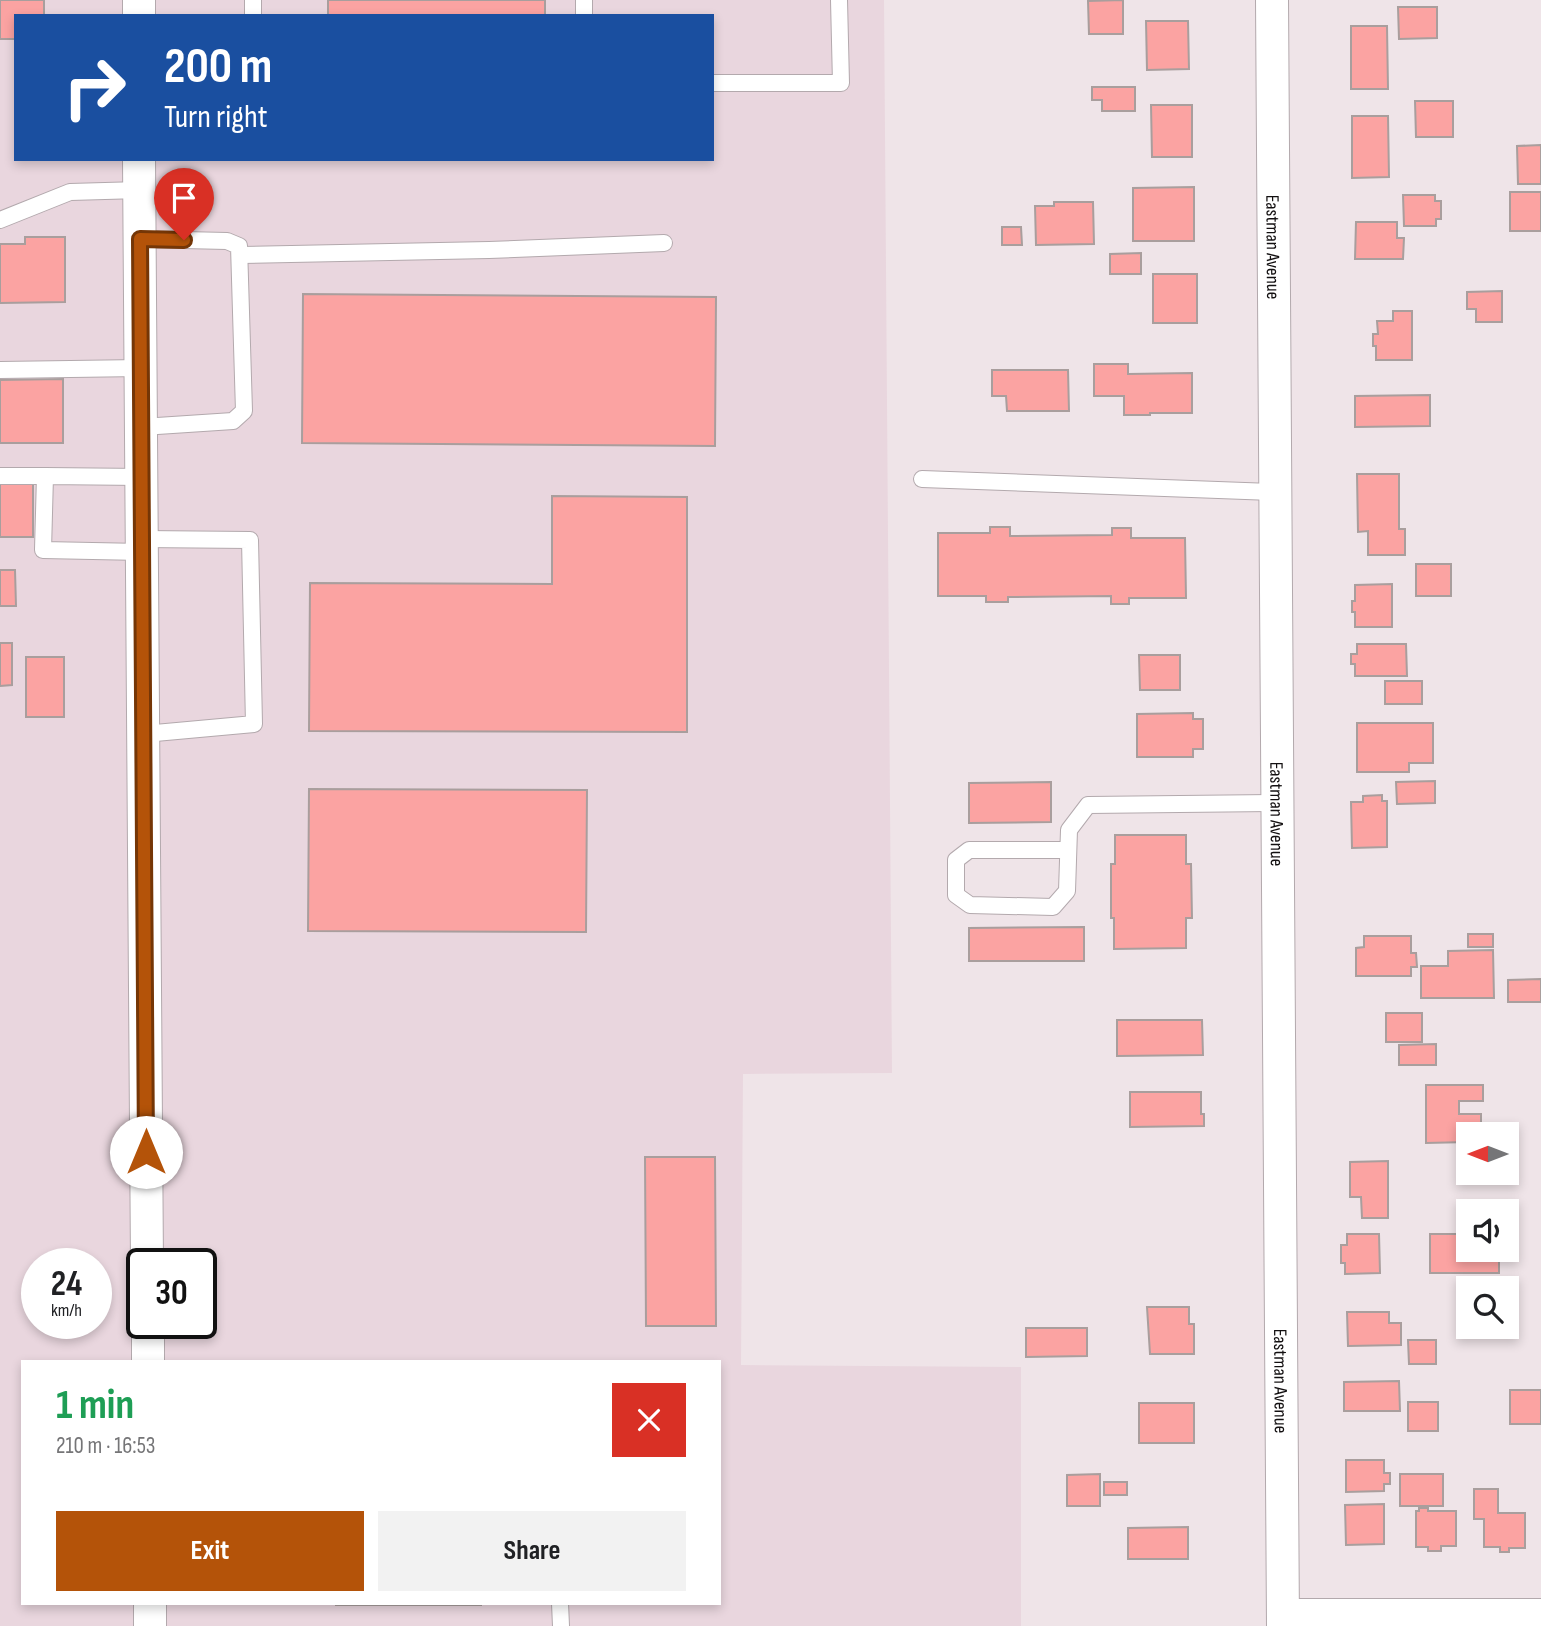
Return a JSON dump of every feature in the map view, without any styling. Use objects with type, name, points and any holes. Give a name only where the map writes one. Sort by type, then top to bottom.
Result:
[{"type":"street","name":"Eastman Avenue","points":[[1272,0],[1283,1620]]},
{"type":"street","points":[[139,174],[147,1248]]},
{"type":"street","points":[[148,1339],[148,1360]]},
{"type":"street","points":[[150,1605],[150,1626]]},
{"type":"street","points":[[1283,1620],[1541,1615]]},
{"type":"lane","points":[[714,83],[841,83],[839,0]]},
{"type":"lane","points":[[0,220],[70,192],[139,174]]},
{"type":"lane","points":[[140,239],[228,241],[239,246],[244,411],[233,421],[142,427]]},
{"type":"lane","points":[[240,255],[664,243]]},
{"type":"lane","points":[[0,370],[141,368]]},
{"type":"lane","points":[[0,476],[142,477]]},
{"type":"lane","points":[[45,477],[43,550],[250,540],[254,724],[144,734]]},
{"type":"lane","points":[[922,479],[1275,492]]},
{"type":"lane","points":[[1068,850],[969,850],[956,860],[957,895],[970,905],[1053,907],[1067,891],[1069,830],[1088,805],[1278,803]]},
{"type":"lane","points":[[560,1605],[561,1626]]},
{"type":"shaded area","points":[[0,0],[884,0],[892,1073],[743,1074],[741,1365],[1021,1367],[1021,1626],[0,1626]]},
{"type":"building","points":[[0,0],[44,0],[44,14],[14,14],[14,39],[0,39]]},
{"type":"building","points":[[328,0],[545,0],[545,14],[328,14]]},
{"type":"building","points":[[1123,0],[1123,34],[1089,34],[1088,1]]},
{"type":"building","points":[[1398,7],[1437,7],[1437,38],[1399,39]]},
{"type":"building","points":[[1146,21],[1188,21],[1189,69],[1147,70]]},
{"type":"building","points":[[1351,26],[1387,26],[1388,89],[1351,89]]},
{"type":"building","points":[[1092,87],[1135,87],[1135,111],[1102,111],[1102,100],[1092,100]]},
{"type":"building","points":[[1415,101],[1453,101],[1453,137],[1416,137]]},
{"type":"building","points":[[1151,105],[1192,105],[1192,157],[1152,157]]},
{"type":"building","points":[[1352,116],[1388,116],[1389,177],[1352,178]]},
{"type":"building","points":[[1541,145],[1541,184],[1518,184],[1517,146]]},
{"type":"building","points":[[1194,187],[1194,241],[1133,241],[1133,188]]},
{"type":"building","points":[[1510,192],[1541,192],[1541,231],[1510,231]]},
{"type":"building","points":[[1403,195],[1435,195],[1435,201],[1441,201],[1441,219],[1436,219],[1436,226],[1404,226]]},
{"type":"building","points":[[1054,202],[1093,202],[1094,244],[1036,245],[1035,206],[1054,206]]},
{"type":"building","points":[[1356,222],[1397,222],[1397,238],[1404,238],[1403,259],[1355,259]]},
{"type":"building","points":[[1002,227],[1021,227],[1022,245],[1002,245]]},
{"type":"building","points":[[25,237],[65,237],[65,302],[0,303],[0,244],[25,244]]},
{"type":"building","points":[[1141,253],[1141,274],[1110,274],[1110,254]]},
{"type":"building","points":[[1153,274],[1197,274],[1197,323],[1153,323]]},
{"type":"building","points":[[1502,291],[1502,322],[1476,322],[1476,309],[1467,309],[1467,292]]},
{"type":"building","points":[[303,294],[716,297],[715,446],[302,443]]},
{"type":"building","points":[[1393,311],[1412,311],[1412,360],[1376,360],[1373,334],[1378,334],[1377,321],[1393,321]]},
{"type":"building","points":[[1094,364],[1128,364],[1128,374],[1192,373],[1192,413],[1124,415],[1124,396],[1094,396]]},
{"type":"building","points":[[992,370],[1068,370],[1069,411],[1007,411],[1006,396],[992,396]]},
{"type":"building","points":[[63,379],[63,443],[0,443],[0,380]]},
{"type":"building","points":[[1430,395],[1430,426],[1355,427],[1355,396]]},
{"type":"building","points":[[1357,474],[1399,474],[1399,529],[1405,529],[1405,555],[1368,555],[1368,531],[1358,532]]},
{"type":"building","points":[[0,484],[33,484],[33,537],[0,537]]},
{"type":"building","points":[[552,496],[687,497],[687,732],[309,731],[310,583],[552,584]]},
{"type":"building","points":[[990,527],[1010,527],[1010,536],[1112,535],[1112,528],[1131,528],[1131,538],[1185,538],[1186,598],[1129,598],[1129,604],[1111,604],[1111,596],[1008,597],[1008,602],[986,602],[986,596],[938,596],[938,533],[990,533]]},
{"type":"building","points":[[1416,564],[1451,564],[1451,596],[1416,596]]},
{"type":"building","points":[[0,570],[15,570],[16,606],[0,606]]},
{"type":"building","points":[[1392,584],[1392,627],[1355,627],[1352,601],[1355,601],[1355,585]]},
{"type":"building","points":[[0,643],[12,643],[12,685],[0,686]]},
{"type":"building","points":[[1357,644],[1406,644],[1407,676],[1355,676],[1355,664],[1351,664],[1351,654],[1357,654]]},
{"type":"building","points":[[1139,655],[1180,655],[1180,690],[1140,690]]},
{"type":"building","points":[[26,657],[64,657],[64,717],[26,717]]},
{"type":"building","points":[[1385,681],[1422,681],[1422,704],[1385,704]]},
{"type":"building","points":[[1193,713],[1193,719],[1203,719],[1203,749],[1193,749],[1193,757],[1137,757],[1137,714]]},
{"type":"building","points":[[1357,723],[1433,723],[1433,763],[1409,763],[1409,772],[1357,772]]},
{"type":"building","points":[[1435,781],[1435,803],[1397,804],[1396,782]]},
{"type":"building","points":[[1051,782],[1051,822],[969,823],[969,783]]},
{"type":"building","points":[[309,789],[587,790],[586,932],[308,931]]},
{"type":"building","points":[[1382,795],[1382,801],[1387,801],[1387,847],[1352,848],[1351,802],[1363,802],[1363,796]]},
{"type":"building","points":[[1115,835],[1186,835],[1186,864],[1191,864],[1192,918],[1186,918],[1186,948],[1114,949],[1111,864],[1115,864]]},
{"type":"building","points":[[1084,927],[1084,961],[969,961],[969,928]]},
{"type":"building","points":[[1468,934],[1493,934],[1493,947],[1468,947]]},
{"type":"building","points":[[1364,936],[1411,936],[1411,953],[1416,953],[1417,967],[1411,967],[1411,976],[1356,976],[1356,948],[1364,947]]},
{"type":"building","points":[[1493,950],[1494,998],[1421,998],[1421,966],[1448,966],[1448,951]]},
{"type":"building","points":[[1541,979],[1541,1002],[1508,1002],[1508,980]]},
{"type":"building","points":[[1386,1013],[1422,1013],[1422,1042],[1386,1042]]},
{"type":"building","points":[[1117,1020],[1202,1020],[1203,1055],[1117,1056]]},
{"type":"building","points":[[1436,1044],[1436,1065],[1399,1065],[1399,1045]]},
{"type":"building","points":[[1426,1085],[1483,1085],[1483,1101],[1459,1101],[1459,1114],[1481,1114],[1481,1122],[1456,1122],[1456,1142],[1426,1143]]},
{"type":"building","points":[[1130,1092],[1201,1092],[1204,1126],[1130,1127]]},
{"type":"building","points":[[645,1157],[715,1157],[716,1326],[646,1326]]},
{"type":"building","points":[[1388,1161],[1388,1218],[1362,1218],[1361,1197],[1350,1197],[1350,1162]]},
{"type":"building","points":[[1347,1234],[1379,1234],[1380,1273],[1345,1274],[1345,1263],[1341,1263],[1341,1245],[1347,1245]]},
{"type":"building","points":[[1430,1234],[1456,1234],[1456,1262],[1499,1262],[1499,1273],[1430,1273]]},
{"type":"building","points":[[1147,1307],[1189,1307],[1189,1324],[1194,1324],[1194,1354],[1150,1354]]},
{"type":"building","points":[[1347,1312],[1389,1312],[1389,1323],[1401,1323],[1401,1345],[1348,1346]]},
{"type":"building","points":[[1026,1328],[1087,1328],[1087,1356],[1026,1357]]},
{"type":"building","points":[[1408,1340],[1436,1340],[1436,1364],[1409,1364]]},
{"type":"building","points":[[1399,1381],[1400,1411],[1344,1411],[1344,1382]]},
{"type":"building","points":[[1510,1390],[1541,1390],[1541,1424],[1510,1424]]},
{"type":"building","points":[[1408,1402],[1438,1402],[1438,1431],[1408,1431]]},
{"type":"building","points":[[1139,1403],[1194,1403],[1194,1443],[1139,1443]]},
{"type":"building","points":[[1346,1460],[1384,1460],[1384,1473],[1390,1473],[1390,1484],[1384,1484],[1384,1491],[1346,1492]]},
{"type":"building","points":[[1100,1474],[1100,1506],[1067,1506],[1067,1475]]},
{"type":"building","points":[[1400,1474],[1443,1474],[1443,1506],[1400,1506]]},
{"type":"building","points":[[1104,1482],[1127,1482],[1127,1495],[1104,1495]]},
{"type":"building","points":[[1474,1489],[1498,1489],[1498,1513],[1525,1513],[1525,1548],[1509,1548],[1509,1552],[1500,1552],[1500,1547],[1484,1547],[1484,1519],[1474,1519]]},
{"type":"building","points":[[1384,1504],[1384,1544],[1346,1545],[1345,1505]]},
{"type":"building","points":[[1419,1508],[1428,1508],[1428,1511],[1456,1511],[1456,1546],[1441,1546],[1441,1551],[1416,1547],[1416,1511],[1419,1511]]},
{"type":"building","points":[[1188,1527],[1188,1559],[1128,1559],[1128,1528]]},
{"type":"route","points":[[146,1152],[140,239],[184,240]]}]
